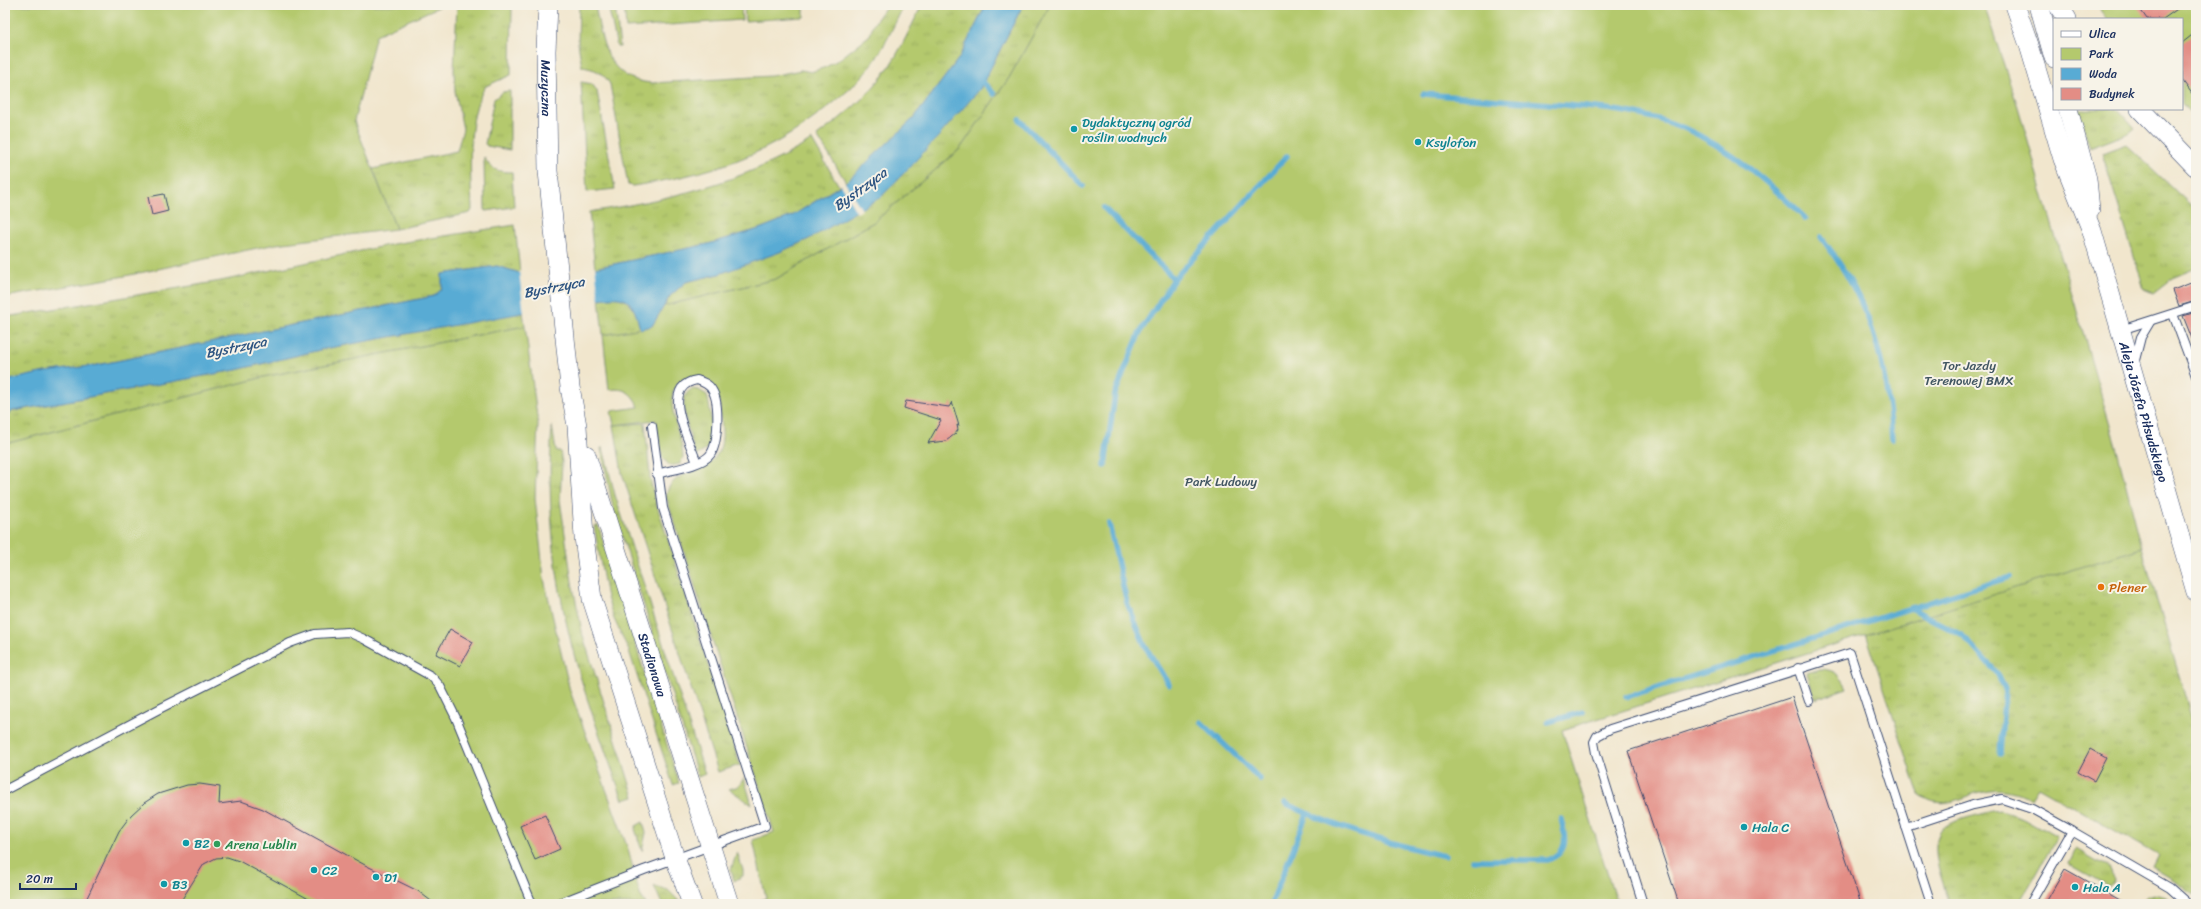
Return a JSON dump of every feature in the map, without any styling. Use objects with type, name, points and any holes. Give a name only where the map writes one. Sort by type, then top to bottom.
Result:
[{"type":"street","name":"Muzyczna","points":[[548,5],[546,51],[548,171],[570,387]]},
{"type":"street","name":"Aleja Józefa Piłsudskiego","points":[[2015,5],[2029,45],[2063,159],[2092,231],[2196,592]]},
{"type":"street","points":[[2039,5],[2053,54]]},
{"type":"street","points":[[2058,5],[2066,18]]},
{"type":"street","name":"Aleja Józefa Piłsudskiego","points":[[2068,110],[2087,179],[2092,231]]},
{"type":"street","points":[[2141,110],[2196,167]]},
{"type":"street","name":"Stadionowa","points":[[570,387],[577,426],[584,537],[592,599],[675,858],[692,904]]},
{"type":"street","name":"Stadionowa","points":[[577,426],[709,846],[729,904]]},
{"type":"lane","points":[[2121,330],[2150,322],[2196,306]]},
{"type":"lane","points":[[2173,314],[2196,376]]},
{"type":"lane","points":[[2133,371],[2142,337],[2150,322]]},
{"type":"lane","points":[[657,474],[698,463],[710,455],[716,444],[717,436],[713,391],[709,386],[697,380],[684,385],[679,390],[677,403],[698,463]]},
{"type":"lane","points":[[557,904],[675,858],[765,826],[663,508],[657,474],[652,426]]},
{"type":"lane","points":[[5,790],[161,708],[290,643],[315,634],[348,632],[364,638],[431,676],[440,686],[456,718],[532,904]]},
{"type":"lane","points":[[1643,904],[1596,753],[1594,742],[1597,736],[1610,729],[1798,668],[1850,653],[1930,904]]},
{"type":"lane","points":[[1798,668],[1808,701]]},
{"type":"lane","points":[[1906,827],[1973,805],[2002,799],[2032,809],[2072,831],[2170,888],[2188,904]]},
{"type":"lane","points":[[2030,904],[2072,831]]},
{"type":"green space","points":[[5,5],[443,5],[376,35],[354,121],[396,229],[276,244],[125,276],[5,297]]},
{"type":"green space","points":[[457,5],[512,5],[511,75],[486,86],[479,98],[472,129],[470,163],[472,210],[470,213],[396,229],[373,169],[457,151],[463,129],[455,91],[454,71]]},
{"type":"green space","points":[[579,5],[595,5],[604,45],[616,66],[625,75],[637,80],[652,83],[771,76],[801,70],[811,72],[826,67],[841,58],[870,35],[873,25],[887,5],[904,5],[889,36],[871,66],[845,93],[805,125],[759,151],[736,161],[687,176],[633,186],[628,185],[610,84],[598,72],[582,67],[578,43]]},
{"type":"green space","points":[[608,5],[615,5],[620,47],[617,47]]},
{"type":"green space","points":[[624,5],[741,5],[742,20],[626,28]]},
{"type":"green space","points":[[744,5],[804,5],[804,17],[745,21]]},
{"type":"green space","points":[[922,5],[986,5],[959,58],[914,118],[846,182],[817,136],[855,106],[882,76],[901,46]]},
{"type":"green space","points":[[1023,5],[1050,5],[1009,78],[960,149],[874,222],[776,279],[664,306],[670,296],[686,282],[719,274],[809,239],[980,89]]},
{"type":"green space","name":"Park Ludowy","points":[[1050,5],[1984,5],[2018,107],[2117,450],[2142,548],[1562,730],[1617,904],[763,904],[761,900],[766,898],[753,840],[774,832],[666,496],[669,487],[681,476],[706,465],[713,460],[718,453],[722,440],[719,403],[715,389],[706,379],[691,377],[677,384],[673,393],[672,401],[683,457],[680,464],[670,466],[662,457],[656,420],[614,425],[611,411],[639,407],[634,398],[624,390],[609,390],[603,335],[652,326],[664,306],[776,279],[874,222],[960,149],[1009,78]]},
{"type":"green space","points":[[2096,5],[2196,5],[2196,119],[2183,105],[2183,18],[2106,18]]},
{"type":"green space","points":[[581,82],[592,84],[597,91],[615,189],[587,192]]},
{"type":"green space","points":[[510,91],[510,150],[487,146],[485,144],[494,99],[503,92]]},
{"type":"green space","points":[[2078,110],[2119,110],[2135,128],[2129,133],[2090,148]]},
{"type":"green space","points":[[812,140],[839,186],[792,216],[759,229],[708,244],[595,268],[589,212],[647,202],[733,178],[787,155]]},
{"type":"green space","points":[[2126,144],[2196,210],[2196,268],[2172,278],[2153,293],[2144,289],[2102,153]]},
{"type":"green space","points":[[484,157],[489,165],[495,169],[512,172],[514,207],[485,211]]},
{"type":"green space","points":[[515,225],[520,273],[497,266],[442,274],[442,289],[434,296],[97,365],[45,372],[5,381],[5,317],[221,281],[393,244]]},
{"type":"green space","points":[[615,297],[630,304],[637,317],[640,329],[603,335],[599,299]]},
{"type":"green space","points":[[523,312],[525,326],[268,376],[5,444],[5,415],[13,411],[236,370],[324,349]]},
{"type":"green space","points":[[525,326],[538,424],[535,498],[544,579],[570,691],[628,849],[640,895],[646,904],[5,904],[5,444],[268,376]]},
{"type":"green space","points":[[692,389],[699,390],[707,395],[711,415],[711,437],[709,444],[707,449],[698,455],[695,453],[691,441],[684,407],[685,395]]},
{"type":"green space","points":[[645,423],[650,477],[654,496],[740,765],[718,772],[622,473],[614,425]]},
{"type":"green space","points":[[552,426],[556,451],[560,451],[562,462],[560,500],[572,582],[583,636],[634,797],[623,800],[579,673],[568,630],[558,579],[552,528],[551,503],[550,477]]},
{"type":"green space","points":[[601,448],[603,448],[615,495],[705,774],[698,777],[613,507]]},
{"type":"green space","points":[[598,525],[679,783],[673,785],[629,651],[614,619],[607,598],[594,526]]},
{"type":"green space","points":[[2142,548],[2196,734],[2196,897],[2184,886],[2152,867],[2158,855],[2038,787],[2031,798],[2011,791],[1989,790],[1945,803],[1928,800],[1919,794],[1866,634]]},
{"type":"green space","points":[[1819,669],[1829,670],[1839,676],[1847,688],[1815,699],[1807,673]]},
{"type":"green space","points":[[744,778],[752,805],[729,789],[739,786]]},
{"type":"green space","points":[[2000,810],[2023,818],[2057,837],[2019,904],[1950,904],[1937,861],[1937,839],[1941,831],[1955,821]]},
{"type":"green space","points":[[643,822],[646,833],[642,851],[635,829],[636,826]]},
{"type":"green space","points":[[2076,849],[2111,869],[2113,882],[2108,886],[2069,864]]},
{"type":"green space","points":[[737,852],[743,870],[743,876],[734,881],[731,870]]},
{"type":"green space","points":[[654,886],[668,890],[679,901],[662,904]]},
{"type":"green space","points":[[2155,894],[2166,897],[2175,904],[2140,903],[2147,896]]},
{"type":"water","name":"Bystrzyca","points":[[986,5],[1023,5],[980,89],[938,137],[881,197],[809,239],[780,252],[719,274],[686,282],[670,296],[652,326],[640,329],[632,306],[623,299],[599,299],[324,349],[236,370],[13,411],[5,415],[5,381],[45,372],[97,365],[434,296],[442,289],[442,274],[497,266],[520,273],[595,268],[708,244],[759,229],[792,216],[846,182],[914,118],[959,58]]},
{"type":"pier","points":[[844,181],[862,210],[857,213],[839,183]]},
{"type":"pier","points":[[595,266],[599,301],[524,314],[519,271]]},
{"type":"building","points":[[2137,5],[2183,5],[2164,18],[2146,18]]},
{"type":"building","points":[[2196,32],[2196,99],[2183,81],[2183,42]]},
{"type":"building","points":[[164,194],[168,211],[152,215],[148,197]]},
{"type":"building","points":[[2196,281],[2196,301],[2179,306],[2173,290]]},
{"type":"building","points":[[2196,312],[2196,346],[2195,346],[2183,316]]},
{"type":"building","points":[[906,401],[949,407],[952,402],[959,426],[957,425],[958,430],[946,441],[928,443],[941,420],[904,408]]},
{"type":"building","points":[[450,629],[473,642],[460,666],[436,654]]},
{"type":"building","name":"Hala C","points":[[1792,697],[1861,904],[1679,904],[1628,751]]},
{"type":"building","points":[[2090,749],[2106,758],[2094,781],[2078,772]]},
{"type":"building","name":"Arena Lublin","points":[[200,784],[220,787],[219,804],[241,801],[263,809],[365,865],[418,891],[435,904],[318,904],[239,861],[227,857],[216,858],[204,864],[179,904],[84,904],[119,831],[131,815],[144,803],[158,794],[187,785]]},
{"type":"building","points":[[545,815],[560,849],[535,860],[520,826]]},
{"type":"building","name":"Hala A","points":[[2065,869],[2127,904],[2045,904]]},
{"type":"waterway","points":[[978,77],[994,94]]},
{"type":"waterway","points":[[1423,94],[1612,110],[1667,122],[1701,136],[1733,156],[1778,192],[1805,218]]},
{"type":"waterway","points":[[1020,120],[1083,186]]},
{"type":"waterway","points":[[1105,466],[1115,394],[1140,332],[1174,279],[1287,156]]},
{"type":"waterway","points":[[1104,208],[1174,279]]},
{"type":"waterway","points":[[1821,237],[1838,261],[1852,285],[1873,332],[1885,383],[1892,439]]},
{"type":"waterway","points":[[1109,524],[1127,603],[1145,646],[1169,685]]},
{"type":"waterway","points":[[1911,608],[2010,577]]},
{"type":"waterway","points":[[1626,697],[1911,608],[1963,636],[1997,673],[2005,689],[2000,754]]},
{"type":"waterway","points":[[1548,722],[1583,712]]},
{"type":"waterway","points":[[1201,722],[1260,779]]},
{"type":"waterway","points":[[1285,803],[1343,828],[1404,846],[1445,856]]},
{"type":"waterway","points":[[1271,904],[1307,814]]},
{"type":"waterway","points":[[1472,860],[1548,860],[1555,857],[1563,849],[1565,838],[1561,819]]},
{"type":"place","name":"Dydaktyczny ogród roślin wodnych","points":[[1074,129]]},
{"type":"place","name":"Ksylofon","points":[[1418,142]]},
{"type":"place","name":"Plener","points":[[2101,587]]},
{"type":"place","name":"Hala C","points":[[1744,827]]},
{"type":"place","name":"B2","points":[[186,843]]},
{"type":"place","name":"Arena Lublin","points":[[217,844]]},
{"type":"place","name":"C2","points":[[314,870]]},
{"type":"place","name":"D1","points":[[376,877]]},
{"type":"place","name":"B3","points":[[164,884]]},
{"type":"place","name":"Hala A","points":[[2075,887]]},
{"type":"park label","name":"Tor Jazdy Terenowej BMX","points":[[1969,372]]}]
